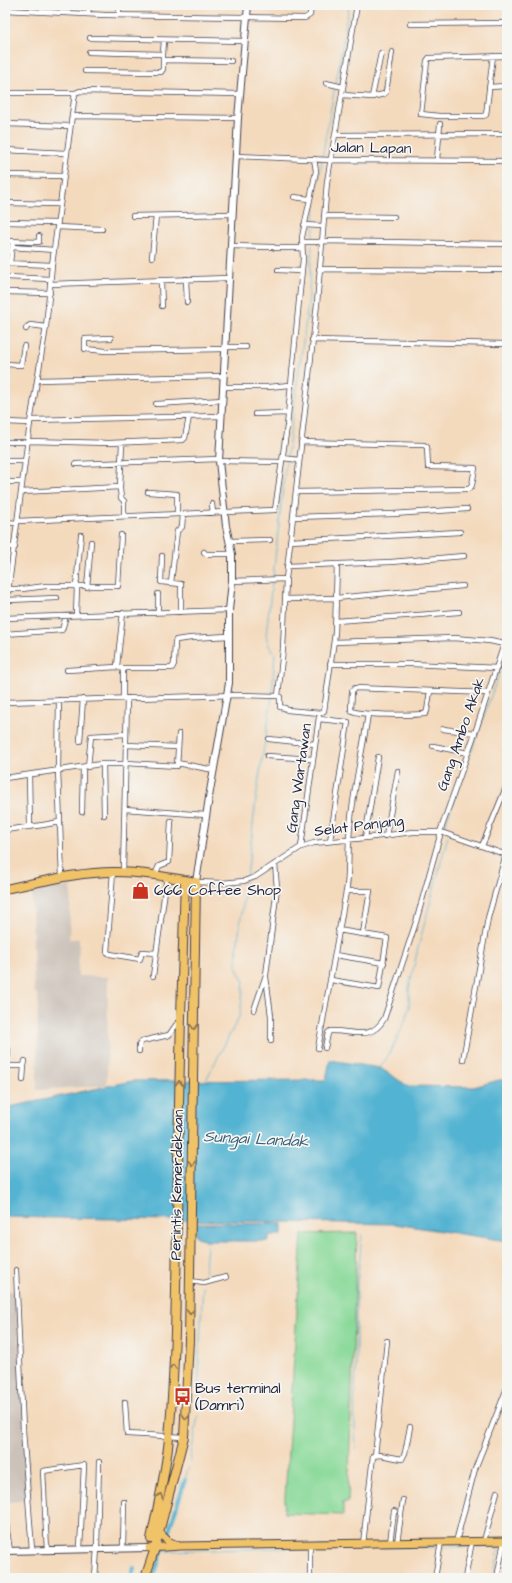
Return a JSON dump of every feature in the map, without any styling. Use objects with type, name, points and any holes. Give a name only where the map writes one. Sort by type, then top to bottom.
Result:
[{"type":"highway","points":[[5,888],[62,877],[113,872],[167,876],[196,882]]},
{"type":"highway","points":[[145,1578],[158,1547],[158,1502],[162,1488],[169,1437],[175,1342],[179,1053],[185,880]]},
{"type":"highway","name":"Perintis Kemerdekaan","points":[[158,1547],[158,1531],[184,1437],[189,1340],[196,882]]},
{"type":"highway","points":[[181,1005],[194,1001]]},
{"type":"highway","points":[[140,1578],[158,1547]]},
{"type":"main road","points":[[158,1531],[168,1541],[182,1546]]},
{"type":"main road","points":[[158,1547],[505,1541]]},
{"type":"street","points":[[88,14],[89,5]]},
{"type":"street","points":[[118,5],[119,15]]},
{"type":"street","points":[[196,882],[230,677],[229,610],[232,581],[232,554],[225,513],[219,460],[238,118],[248,5]]},
{"type":"street","points":[[5,10],[119,15],[305,18],[310,15],[311,5]]},
{"type":"street","points":[[276,696],[283,649],[285,599],[283,579],[287,566],[294,517],[317,304],[327,182],[342,95],[341,87],[357,5]]},
{"type":"street","points":[[410,24],[507,23]]},
{"type":"street","points":[[90,38],[245,41]]},
{"type":"street","points":[[85,71],[161,72],[163,69],[162,60],[164,40]]},
{"type":"street","points":[[88,52],[163,54]]},
{"type":"street","points":[[372,96],[381,52]]},
{"type":"street","points":[[342,95],[372,96],[384,94],[386,92],[392,52]]},
{"type":"street","points":[[493,56],[487,113],[483,116],[439,116],[420,114],[427,61],[429,58],[493,56],[507,56]]},
{"type":"street","points":[[162,60],[231,61]]},
{"type":"street","points":[[328,84],[341,87]]},
{"type":"street","points":[[489,87],[507,86]]},
{"type":"street","points":[[5,93],[75,93],[80,91],[240,94]]},
{"type":"street","points":[[5,615],[30,422],[46,327],[52,264],[75,93]]},
{"type":"street","points":[[72,116],[238,118]]},
{"type":"street","points":[[5,124],[70,126]]},
{"type":"street","points":[[437,160],[440,124]]},
{"type":"street","points":[[336,135],[507,134]]},
{"type":"street","points":[[5,150],[66,152]]},
{"type":"street","name":"Jalan Lapan","points":[[236,156],[331,160],[507,161]]},
{"type":"street","points":[[5,522],[275,510],[284,459],[290,385],[299,306],[303,259],[302,248],[309,199],[316,171],[316,159]]},
{"type":"street","points":[[5,175],[64,176]]},
{"type":"street","points":[[294,197],[309,199]]},
{"type":"street","points":[[5,203],[60,204]]},
{"type":"street","points":[[133,216],[233,214]]},
{"type":"street","points":[[152,257],[156,216]]},
{"type":"street","points":[[324,216],[394,217]]},
{"type":"street","points":[[5,222],[102,229]]},
{"type":"street","points":[[305,225],[323,226]]},
{"type":"street","points":[[12,245],[39,242],[39,236]]},
{"type":"street","points":[[5,241],[12,245],[54,250]]},
{"type":"street","points":[[304,242],[507,244]]},
{"type":"street","points":[[12,245],[7,263],[52,264]]},
{"type":"street","points":[[231,246],[302,248]]},
{"type":"street","points":[[319,269],[507,270]]},
{"type":"street","points":[[278,270],[301,271]]},
{"type":"street","points":[[7,277],[50,282],[161,281],[228,278]]},
{"type":"street","points":[[186,279],[187,302]]},
{"type":"street","points":[[161,281],[162,306]]},
{"type":"street","points":[[5,292],[50,293]]},
{"type":"street","points":[[26,329],[30,325],[46,327]]},
{"type":"street","points":[[111,338],[85,339],[85,349],[91,351],[106,351],[246,347]]},
{"type":"street","points":[[312,340],[507,344]]},
{"type":"street","points":[[5,364],[21,365],[24,346]]},
{"type":"street","points":[[37,380],[224,376]]},
{"type":"street","points":[[223,387],[268,387],[290,385]]},
{"type":"street","points":[[156,404],[223,400]]},
{"type":"street","points":[[255,414],[288,413]]},
{"type":"street","points":[[5,422],[222,416]]},
{"type":"street","points":[[5,442],[122,443],[184,439],[189,417]]},
{"type":"street","points":[[296,492],[468,489],[472,485],[475,468],[428,466],[427,448],[424,445],[301,442]]},
{"type":"street","points":[[122,443],[119,488],[121,498],[124,501],[124,516]]},
{"type":"street","points":[[76,464],[219,460],[300,460]]},
{"type":"street","points":[[5,461],[25,461]]},
{"type":"street","points":[[5,482],[22,482]]},
{"type":"street","points":[[21,492],[119,488]]},
{"type":"street","points":[[148,492],[177,494],[177,514]]},
{"type":"street","points":[[212,504],[213,513]]},
{"type":"street","points":[[294,517],[393,514],[466,509]]},
{"type":"street","points":[[172,583],[177,531],[182,527],[183,514]]},
{"type":"street","points":[[290,542],[460,532]]},
{"type":"street","points":[[76,615],[81,535]]},
{"type":"street","points":[[8,589],[46,586],[118,586],[121,535]]},
{"type":"street","points":[[229,541],[270,540]]},
{"type":"street","points":[[87,587],[92,542]]},
{"type":"street","points":[[5,547],[14,547]]},
{"type":"street","points":[[204,552],[206,554],[213,555],[232,554]]},
{"type":"street","points":[[162,556],[161,582],[181,584],[181,612]]},
{"type":"street","points":[[287,566],[391,562],[464,556]]},
{"type":"street","points":[[337,564],[336,621],[330,664],[405,664],[497,668]]},
{"type":"street","points":[[232,581],[283,579]]},
{"type":"street","points":[[285,599],[336,598],[463,586]]},
{"type":"street","points":[[158,594],[158,612]]},
{"type":"street","points":[[7,600],[57,598]]},
{"type":"street","points":[[5,618],[229,610]]},
{"type":"street","points":[[336,621],[459,612]]},
{"type":"street","points":[[123,613],[120,668],[125,698],[126,734],[123,873]]},
{"type":"street","points":[[5,634],[62,630],[66,616]]},
{"type":"street","points":[[67,670],[172,668],[174,664],[176,640],[229,636]]},
{"type":"street","name":"Gang Ambo Akak","points":[[325,1048],[330,1031],[370,1032],[379,1026],[384,1019],[445,833],[468,753],[504,647],[503,644],[478,640],[446,638],[334,642]]},
{"type":"street","name":"Gang Wartawan","points":[[301,847],[319,716],[324,711],[330,664]]},
{"type":"street","points":[[430,691],[425,714],[368,714],[352,712],[351,704],[353,689],[430,691],[488,693]]},
{"type":"street","points":[[5,702],[268,695],[280,697],[280,707],[285,707],[287,710],[348,722],[330,841]]},
{"type":"street","points":[[80,741],[83,699]]},
{"type":"street","points":[[59,700],[58,770],[62,877]]},
{"type":"street","points":[[318,1048],[346,891],[349,867],[349,840],[356,783],[368,714]]},
{"type":"street","points":[[444,729],[475,733]]},
{"type":"street","points":[[82,812],[85,767],[91,736],[126,734]]},
{"type":"street","points":[[5,778],[103,764],[177,766],[179,734]]},
{"type":"street","points":[[269,739],[316,744]]},
{"type":"street","points":[[126,745],[178,747]]},
{"type":"street","points":[[433,746],[468,753]]},
{"type":"street","points":[[267,756],[313,759]]},
{"type":"street","points":[[365,838],[378,757]]},
{"type":"street","points":[[177,763],[214,770]]},
{"type":"street","points":[[103,764],[104,815]]},
{"type":"street","points":[[386,836],[398,771]]},
{"type":"street","points":[[29,775],[30,827]]},
{"type":"street","points":[[482,846],[507,785]]},
{"type":"street","points":[[125,809],[206,815]]},
{"type":"street","points":[[5,830],[59,822]]},
{"type":"street","points":[[155,875],[159,866],[168,862],[171,822]]},
{"type":"street","name":"Selat Panjang","points":[[196,882],[222,883],[244,881],[255,877],[301,847],[314,843],[413,832],[445,833],[506,854]]},
{"type":"street","points":[[463,1060],[488,918],[506,854]]},
{"type":"street","points":[[254,1010],[266,975],[277,888],[275,864]]},
{"type":"street","points":[[113,872],[107,952],[110,954],[140,959],[142,952],[156,953]]},
{"type":"street","points":[[153,976],[167,876]]},
{"type":"street","points":[[346,891],[370,891],[363,933]]},
{"type":"street","points":[[331,980],[379,988],[384,963],[387,938],[338,930]]},
{"type":"street","points":[[335,955],[384,963]]},
{"type":"street","points":[[266,975],[271,1016],[271,1041]]},
{"type":"street","points":[[139,1051],[139,1045],[142,1041],[169,1035],[180,1022]]},
{"type":"street","points":[[5,1044],[7,1047],[8,1056],[5,1063]]},
{"type":"street","points":[[5,1066],[25,1063],[23,1080]]},
{"type":"street","points":[[16,1270],[23,1430],[32,1550]]},
{"type":"street","points":[[190,1278],[204,1283],[226,1277]]},
{"type":"street","points":[[363,1544],[387,1340]]},
{"type":"street","points":[[456,1542],[475,1468],[507,1388]]},
{"type":"street","points":[[125,1402],[126,1434],[184,1437]]},
{"type":"street","points":[[374,1456],[402,1458],[405,1453],[410,1427]]},
{"type":"street","points":[[95,1578],[99,1462]]},
{"type":"street","points":[[47,1550],[43,1471],[84,1465],[80,1549]]},
{"type":"street","points":[[484,1541],[497,1492]]},
{"type":"street","points":[[394,1543],[403,1500]]},
{"type":"street","points":[[123,1548],[124,1502]]},
{"type":"street","points":[[394,1510],[394,1543]]},
{"type":"street","points":[[5,1517],[8,1551],[158,1547]]},
{"type":"street","points":[[465,1578],[472,1541]]},
{"type":"street","points":[[497,1578],[505,1541]]},
{"type":"street","points":[[435,1578],[441,1542]]},
{"type":"street","points":[[310,1544],[310,1578]]},
{"type":"shaded area","points":[[71,886],[69,939],[79,939],[78,976],[108,977],[107,1085],[37,1090],[38,996],[34,991],[32,891]]},
{"type":"shaded area","points":[[5,1289],[16,1293],[31,1499],[5,1503]]},
{"type":"green space","points":[[357,1233],[348,1502],[343,1502],[343,1515],[284,1513],[302,1234]]},
{"type":"water","name":"Sungai Landak","points":[[330,1060],[380,1068],[408,1086],[474,1087],[499,1080],[507,1080],[507,1241],[395,1224],[5,1217],[5,1108],[132,1081],[326,1080]]},
{"type":"water","points":[[195,1223],[282,1224],[282,1235],[269,1235],[269,1241],[205,1241],[196,1236]]},
{"type":"waterway","points":[[336,83],[349,5]]},
{"type":"waterway","points":[[322,158],[335,86]]},
{"type":"waterway","points":[[314,223],[316,194],[322,161]]},
{"type":"waterway","points":[[313,239],[314,227]]},
{"type":"waterway","points":[[287,456],[308,306],[312,245]]},
{"type":"waterway","points":[[273,577],[286,461]]},
{"type":"waterway","points":[[272,582],[266,635],[269,646],[275,653],[272,694]]},
{"type":"waterway","points":[[449,833],[450,831],[444,828],[507,651]]},
{"type":"waterway","points":[[247,878],[256,798],[272,697]]},
{"type":"waterway","points":[[380,1068],[391,1051],[406,1019],[409,1007],[409,988],[418,948],[448,836]]},
{"type":"waterway","points":[[206,1080],[240,1015],[244,982],[237,969],[237,948],[246,881]]},
{"type":"waterway","points":[[356,1450],[354,1402],[356,1321],[357,1286],[362,1235]]},
{"type":"waterway","points":[[204,1279],[207,1245]]},
{"type":"waterway","points":[[199,1410],[199,1356],[203,1286]]},
{"type":"waterway","points":[[190,1461],[198,1416]]},
{"type":"waterway","points":[[185,1480],[188,1468]]},
{"type":"waterway","points":[[167,1537],[185,1480]]},
{"type":"waterway","points":[[153,1578],[164,1546]]},
{"type":"waterway","points":[[318,1547],[437,1547]]},
{"type":"waterway","points":[[444,1547],[470,1547]]},
{"type":"waterway","points":[[475,1547],[499,1548],[494,1578]]},
{"type":"waterway","points":[[162,1551],[292,1548]]},
{"type":"waterway","points":[[131,1578],[134,1568]]},
{"type":"place","name":"666 Coffee Shop","points":[[141,890]]},
{"type":"place","name":"Bus terminal (Damri)","points":[[182,1397]]}]
